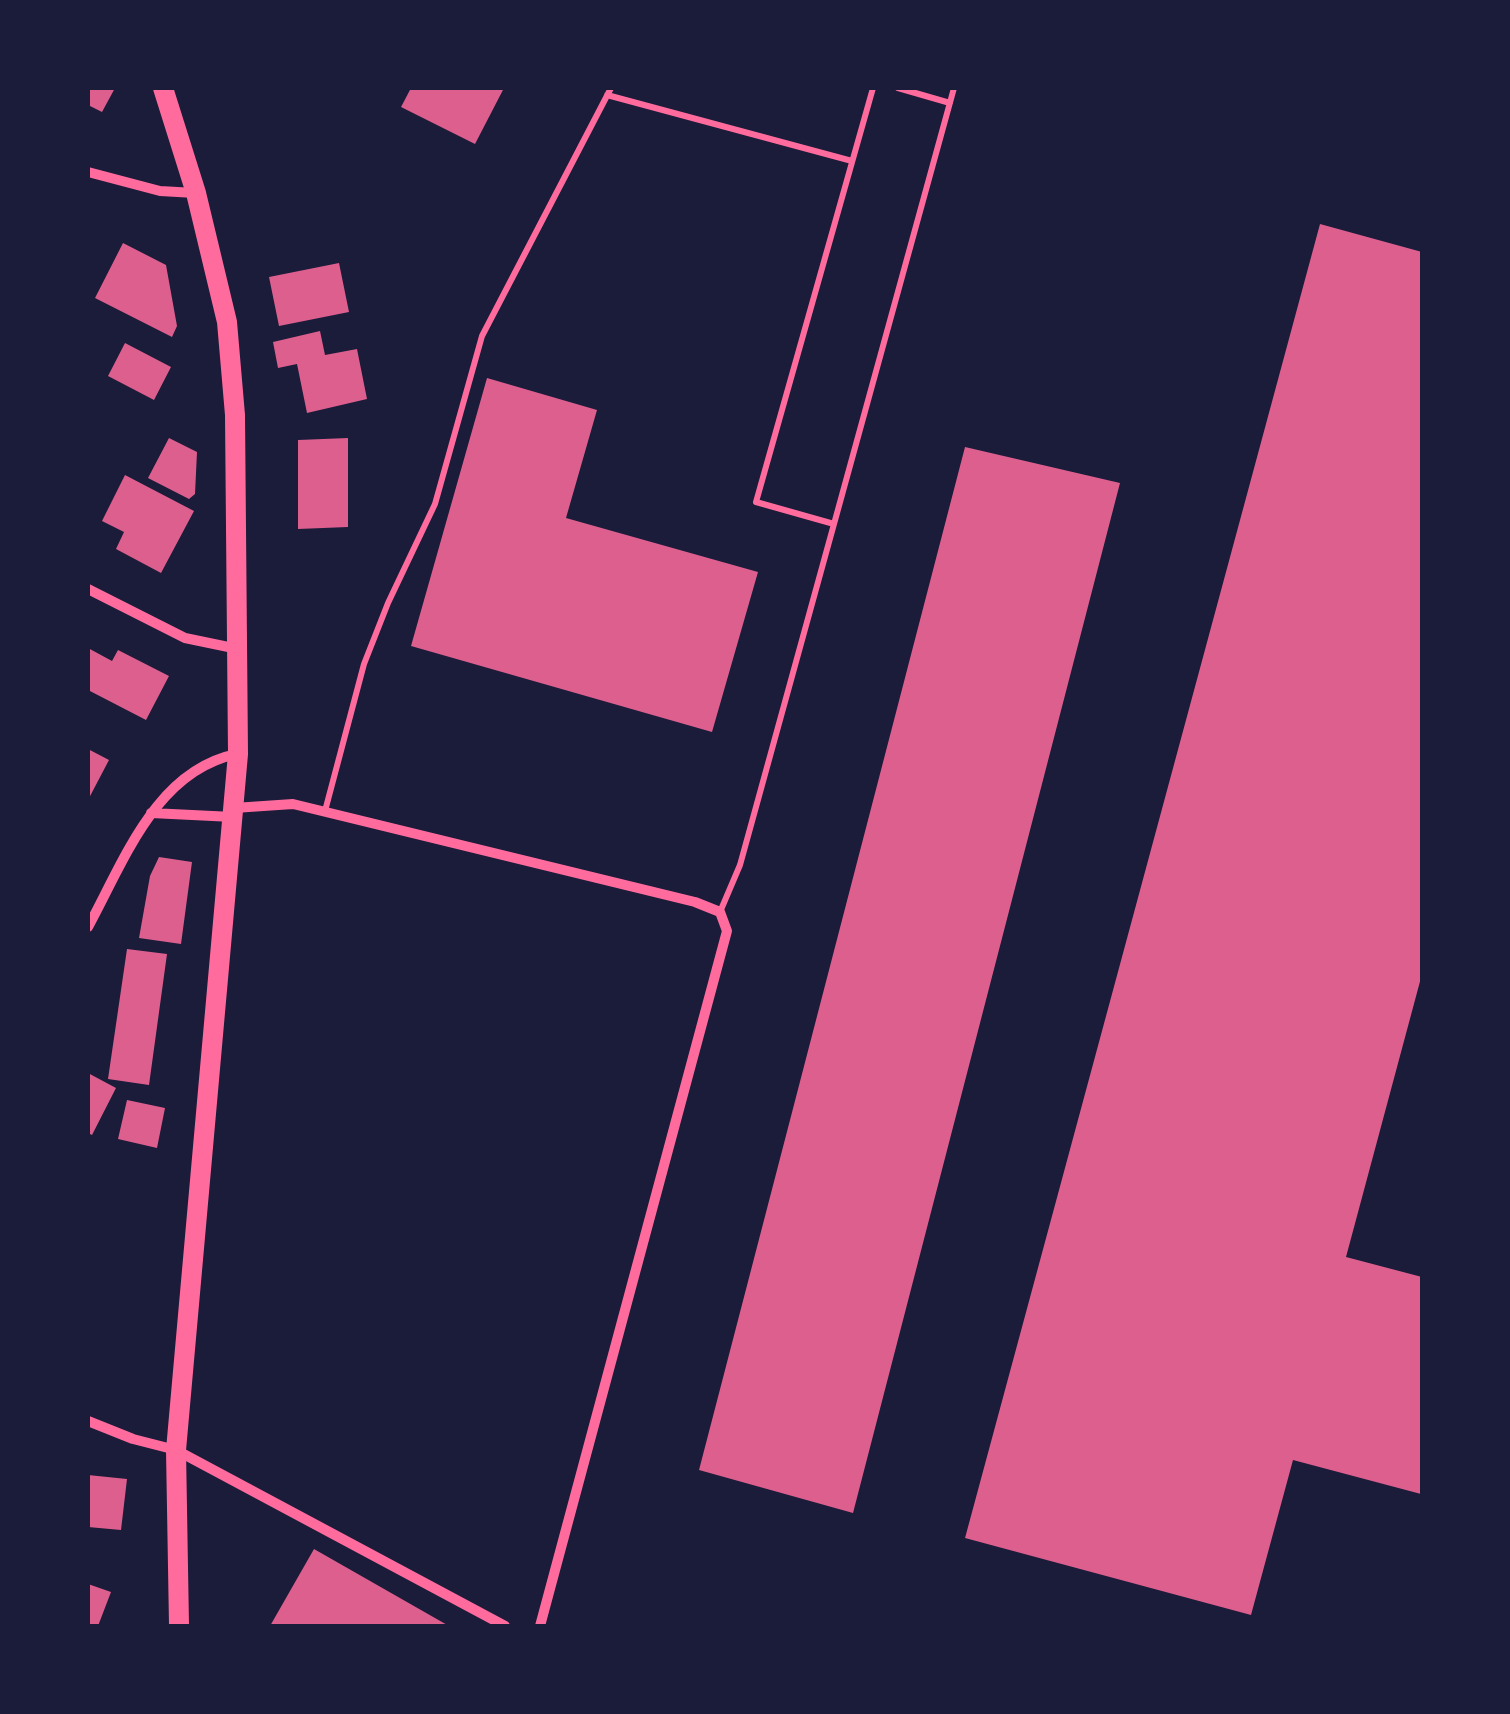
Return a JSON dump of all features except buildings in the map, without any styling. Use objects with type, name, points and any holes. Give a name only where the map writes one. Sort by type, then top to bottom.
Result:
[{"type":"main road","points":[[163,88],[196,193],[229,341],[236,415],[239,650],[234,812],[176,1450],[179,1626]]},
{"type":"street","points":[[88,172],[160,191],[196,193]]},
{"type":"street","points":[[88,588],[184,638],[239,650]]},
{"type":"street","points":[[88,927],[151,813],[180,780],[211,759],[238,754]]},
{"type":"street","points":[[151,813],[234,812],[292,804],[677,898],[720,912],[727,931],[540,1626]]},
{"type":"street","points":[[88,1421],[132,1440],[176,1450],[506,1626]]},
{"type":"lane","points":[[834,524],[756,502],[873,88]]},
{"type":"lane","points":[[898,88],[950,102]]},
{"type":"lane","points":[[720,912],[740,866],[954,88]]},
{"type":"lane","points":[[324,811],[364,664],[435,504],[482,336],[609,91],[852,161]]}]
